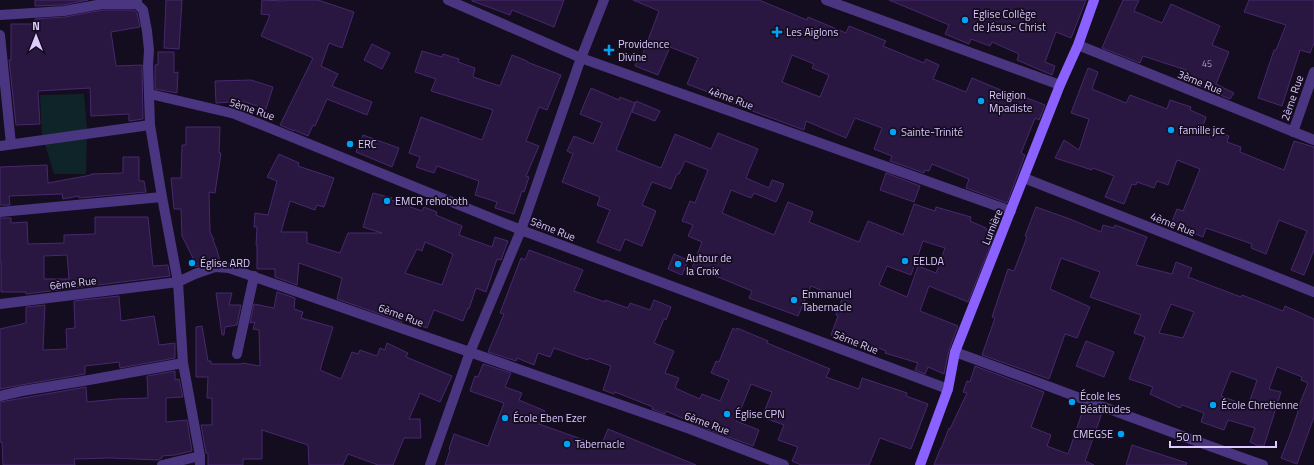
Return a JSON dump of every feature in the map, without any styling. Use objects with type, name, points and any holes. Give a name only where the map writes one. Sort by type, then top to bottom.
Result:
[{"type":"street","name":"4ème Rue","points":[[448,0],[581,58],[1011,211]]},
{"type":"street","points":[[430,465],[470,352],[521,230],[581,58],[604,0]]},
{"type":"street","points":[[826,0],[1060,85]]},
{"type":"street","name":"Lumière","points":[[920,465],[948,389],[955,352],[1060,85],[1078,45],[1094,0]]},
{"type":"street","points":[[0,15],[64,11],[102,4],[137,2],[143,10],[149,50],[148,66],[150,125],[178,282],[183,363],[200,460],[162,465]]},
{"type":"street","points":[[0,35],[11,144]]},
{"type":"street","name":"3ème Rue","points":[[1078,45],[1314,140]]},
{"type":"street","name":"2ème Rue","points":[[1293,132],[1314,72]]},
{"type":"street","name":"5ème Rue","points":[[150,94],[235,114],[521,230],[948,389]]},
{"type":"street","points":[[0,146],[150,125]]},
{"type":"street","name":"4ème Rue","points":[[1024,178],[1314,292]]},
{"type":"street","points":[[0,212],[162,197]]},
{"type":"street","name":"6ème Rue","points":[[0,304],[178,282],[195,274],[215,268],[229,268],[690,429],[784,465]]},
{"type":"street","points":[[237,354],[254,276]]},
{"type":"street","points":[[955,352],[1263,465]]},
{"type":"street","points":[[0,396],[22,390],[89,380],[183,363]]},
{"type":"green space","points":[[84,94],[87,129],[86,174],[54,174],[42,134],[40,95]]},
{"type":"building","points":[[35,0],[88,0],[63,5],[35,6]]},
{"type":"building","points":[[166,0],[182,0],[179,49],[164,48]]},
{"type":"building","points":[[262,0],[318,0],[354,12],[342,48],[329,43],[321,66],[338,74],[332,86],[372,102],[367,115],[327,99],[315,126],[313,125],[308,136],[280,125],[313,58],[261,36],[270,15],[261,14]]},
{"type":"building","points":[[472,0],[564,0],[554,27],[512,10],[510,15]]},
{"type":"building","points":[[633,0],[759,0],[807,20],[808,17],[846,33],[849,26],[886,41],[883,46],[924,63],[926,59],[939,65],[933,79],[966,92],[972,78],[1008,93],[1009,91],[1045,105],[1039,120],[1035,118],[1021,153],[1025,155],[1007,203],[966,188],[969,179],[932,164],[929,171],[925,170],[924,173],[890,161],[892,156],[874,149],[882,128],[855,118],[846,138],[806,121],[804,130],[728,102],[729,99],[709,89],[708,92],[687,84],[698,58],[670,47],[658,75],[635,66],[639,55],[642,56],[659,11]],"holes":[[[792,55],[814,64],[812,68],[829,75],[820,97],[782,82]]]},
{"type":"building","points":[[889,0],[1086,0],[1071,38],[1056,32],[1045,62],[1055,66],[1052,75],[1017,60],[1019,54],[992,42],[990,46],[971,39],[969,44],[945,34],[949,25]]},
{"type":"building","points":[[1123,0],[1139,0],[1134,11],[1162,23],[1171,4],[1220,26],[1212,45],[1229,52],[1216,84],[1234,93],[1230,99],[1195,85],[1196,83],[1183,78],[1186,70],[1143,56],[1140,63],[1102,48]]},
{"type":"building","points":[[1249,0],[1314,0],[1314,43],[1310,53],[1300,50],[1282,106],[1258,98],[1274,50],[1276,50],[1286,25],[1244,12]]},
{"type":"building","points":[[103,10],[134,10],[137,13],[140,27],[111,32],[116,66],[142,65],[143,119],[129,121],[129,114],[91,116],[90,88],[38,91],[40,124],[16,125],[9,60],[11,60],[11,24],[35,24],[35,19],[65,17]]},
{"type":"building","points":[[372,44],[390,53],[382,69],[364,60]]},
{"type":"building","points":[[422,51],[442,57],[443,54],[459,59],[458,62],[475,68],[473,77],[500,86],[512,55],[561,75],[547,110],[539,107],[526,141],[539,146],[526,176],[529,177],[524,192],[522,191],[514,214],[495,208],[497,202],[475,195],[479,181],[437,166],[434,173],[416,167],[420,157],[409,153],[421,117],[482,140],[493,110],[431,91],[436,79],[415,72]]},
{"type":"building","points":[[158,52],[174,52],[174,73],[178,72],[177,93],[155,89],[155,65],[158,65]]},
{"type":"building","points":[[1088,68],[1098,72],[1092,89],[1126,103],[1130,95],[1167,109],[1170,100],[1191,107],[1190,110],[1206,117],[1203,126],[1229,136],[1227,142],[1241,147],[1240,152],[1284,170],[1294,141],[1314,147],[1314,250],[1304,275],[1291,270],[1307,231],[1279,220],[1266,254],[1251,248],[1252,244],[1206,228],[1203,237],[1171,224],[1177,209],[1183,211],[1200,169],[1177,160],[1168,185],[1157,181],[1154,188],[1137,182],[1136,185],[1132,184],[1124,204],[1105,197],[1114,176],[1093,168],[1092,170],[1055,158],[1064,140],[1079,150],[1089,119],[1071,113]]},
{"type":"building","points":[[251,80],[273,87],[266,109],[233,98],[233,102],[216,103],[215,81]]},
{"type":"building","points":[[591,88],[619,100],[620,97],[635,103],[616,150],[661,168],[675,134],[711,149],[718,133],[758,149],[746,178],[769,188],[772,180],[784,184],[776,202],[754,193],[751,198],[731,190],[722,213],[774,235],[788,202],[813,212],[809,222],[859,242],[868,221],[903,235],[914,204],[935,211],[936,207],[971,217],[970,221],[995,234],[968,302],[929,286],[920,311],[958,326],[949,350],[944,374],[928,367],[925,374],[915,370],[918,363],[885,353],[886,351],[863,342],[861,347],[831,335],[842,299],[811,286],[798,316],[749,298],[752,291],[706,272],[706,274],[692,268],[702,242],[688,236],[693,225],[682,221],[690,201],[695,203],[708,170],[685,161],[679,174],[677,174],[671,189],[652,182],[642,205],[656,211],[642,246],[625,239],[620,251],[597,242],[610,210],[597,205],[600,197],[562,182],[573,154],[567,151],[574,136],[593,144],[602,123],[580,114]],"holes":[[[923,241],[945,248],[936,273],[918,266],[907,297],[879,285],[887,266],[911,275]]]},
{"type":"building","points":[[636,101],[660,111],[655,121],[632,112]]},
{"type":"building","points":[[186,127],[220,127],[219,153],[221,153],[215,193],[209,192],[210,232],[220,261],[213,261],[195,267],[192,256],[182,236],[181,209],[174,209],[171,178],[181,178],[182,145],[186,145]]},
{"type":"building","points":[[363,135],[399,148],[392,167],[356,152]]},
{"type":"building","points":[[279,154],[299,163],[298,166],[334,178],[324,207],[317,205],[315,210],[290,201],[281,232],[307,232],[307,243],[340,253],[348,233],[382,233],[363,227],[373,193],[392,198],[391,200],[422,211],[424,207],[437,212],[436,215],[462,226],[459,235],[492,247],[495,237],[508,241],[501,260],[497,259],[486,292],[476,288],[463,321],[434,310],[427,328],[403,319],[402,322],[337,299],[342,278],[299,263],[297,285],[275,277],[275,269],[257,269],[257,227],[254,227],[255,213],[268,215],[277,181],[267,177]],"holes":[[[425,242],[453,254],[442,285],[405,273],[417,249],[422,251]]]},
{"type":"building","points":[[123,157],[139,157],[139,181],[144,181],[146,192],[79,198],[79,196],[63,199],[62,194],[9,196],[10,205],[0,205],[0,167],[47,165],[48,183],[91,174],[123,173]]},
{"type":"building","points":[[886,173],[920,186],[914,202],[880,190]]},
{"type":"building","points":[[1036,207],[1101,232],[1103,225],[1114,228],[1115,225],[1147,237],[1136,265],[1172,274],[1176,262],[1192,268],[1188,277],[1241,297],[1242,295],[1283,311],[1285,306],[1314,319],[1314,417],[1297,464],[1281,458],[1308,383],[1301,380],[1302,377],[1277,367],[1269,389],[1281,392],[1264,446],[1259,446],[1250,442],[1255,428],[1228,420],[1224,430],[1201,422],[1204,413],[1182,405],[1180,408],[1150,394],[1153,387],[1129,379],[1145,337],[1134,333],[1141,315],[1090,297],[1100,272],[1061,258],[1050,289],[1090,307],[1077,338],[1065,334],[1049,379],[982,355],[995,318],[992,317],[1008,269],[1014,271],[1027,237],[1025,236]],"holes":[[[1171,304],[1194,312],[1183,338],[1159,333]],[[1231,371],[1257,380],[1248,406],[1221,396]]]},
{"type":"building","points":[[95,217],[148,217],[153,266],[168,265],[170,276],[26,294],[26,292],[1,292],[0,218],[11,218],[11,223],[27,222],[28,244],[64,243],[64,235],[95,234]],"holes":[[[67,255],[69,279],[44,279],[44,256]]]},
{"type":"building","points":[[529,250],[583,270],[574,291],[628,308],[630,303],[650,310],[654,300],[671,307],[666,320],[664,319],[654,343],[674,351],[665,373],[679,378],[675,388],[700,399],[702,394],[720,401],[729,380],[711,373],[716,361],[719,362],[733,328],[736,330],[737,328],[768,341],[767,343],[830,369],[826,377],[859,389],[862,378],[907,393],[906,396],[928,404],[911,449],[880,438],[869,465],[801,465],[792,461],[798,447],[778,440],[784,425],[762,417],[772,392],[751,384],[736,421],[759,430],[753,446],[691,423],[666,411],[665,414],[652,409],[653,407],[615,392],[614,394],[603,390],[611,366],[589,358],[588,360],[554,348],[550,357],[538,353],[534,365],[517,358],[516,361],[488,352],[504,314],[500,313],[521,258],[525,260]]},
{"type":"building","name":"Autour de la Croix","points":[[674,254],[688,260],[682,275],[668,269]]},
{"type":"building","points":[[277,292],[295,298],[294,309],[303,312],[301,318],[333,327],[320,370],[341,379],[352,352],[358,354],[360,350],[377,356],[380,348],[385,350],[387,343],[408,353],[406,357],[452,376],[440,402],[419,393],[409,419],[420,419],[421,438],[404,438],[393,465],[378,465],[348,454],[343,465],[309,465],[308,445],[262,430],[262,459],[243,459],[243,465],[208,465],[208,453],[206,453],[201,425],[212,425],[212,398],[207,398],[208,377],[196,377],[196,327],[202,326],[208,361],[211,361],[211,364],[242,363],[260,366],[259,330],[253,329],[255,322],[250,323],[254,304],[274,308]]},
{"type":"building","points":[[216,293],[232,293],[229,305],[241,305],[237,325],[225,327],[224,335],[222,335]]},
{"type":"building","points":[[119,296],[121,321],[154,316],[159,345],[175,343],[175,358],[120,368],[119,362],[85,366],[85,374],[0,389],[0,329],[26,323],[26,307],[45,305],[43,350],[67,349],[66,329],[75,328],[74,301]]},
{"type":"building","points":[[1086,341],[1114,352],[1104,377],[1076,366]]},
{"type":"building","points":[[483,364],[511,373],[505,387],[522,393],[519,400],[545,411],[539,424],[601,446],[608,429],[696,465],[445,465],[454,434],[488,446],[504,403],[470,391],[475,376],[478,377]]},
{"type":"building","points":[[975,366],[1044,392],[1031,427],[1051,435],[1047,446],[1068,454],[1084,407],[1102,413],[1085,461],[1094,465],[934,465],[949,428],[950,429],[967,393],[963,392],[967,381],[970,382]]},
{"type":"building","points":[[175,371],[175,380],[179,379],[183,397],[166,398],[166,422],[187,420],[192,451],[162,456],[162,458],[158,460],[111,458],[74,459],[75,465],[3,465],[2,442],[0,442],[0,402],[86,387],[87,402],[148,398],[147,376]]},
{"type":"building","points":[[1132,445],[1187,463],[1186,465],[1126,465]]},
{"type":"place","name":"Eglise Collège de Jésus- Christ","points":[[965,20]]},
{"type":"place","name":"Les Aiglons","points":[[777,32]]},
{"type":"place","name":"Providence Divine","points":[[609,50]]},
{"type":"place","name":"Religion Mpadiste","points":[[981,101]]},
{"type":"place","name":"famille jcc","points":[[1171,130]]},
{"type":"place","name":"Sainte-Trinité","points":[[893,132]]},
{"type":"place","name":"ERC","points":[[350,144]]},
{"type":"place","name":"EMCR rehoboth","points":[[387,201]]},
{"type":"place","name":"EELDA","points":[[905,261]]},
{"type":"place","name":"Église ARD","points":[[192,263]]},
{"type":"place","name":"Autour de la Croix","points":[[678,264]]},
{"type":"place","name":"Emmanuel Tabernacle","points":[[794,300]]},
{"type":"place","name":"École les Béatitudes","points":[[1072,402]]},
{"type":"place","name":"École Chretienne","points":[[1213,405]]},
{"type":"place","name":"Église CPN","points":[[727,414]]},
{"type":"place","name":"École Eben Ezer","points":[[505,418]]},
{"type":"place","name":"CMEGSE","points":[[1121,434]]},
{"type":"place","name":"Tabernacle","points":[[567,444]]}]
